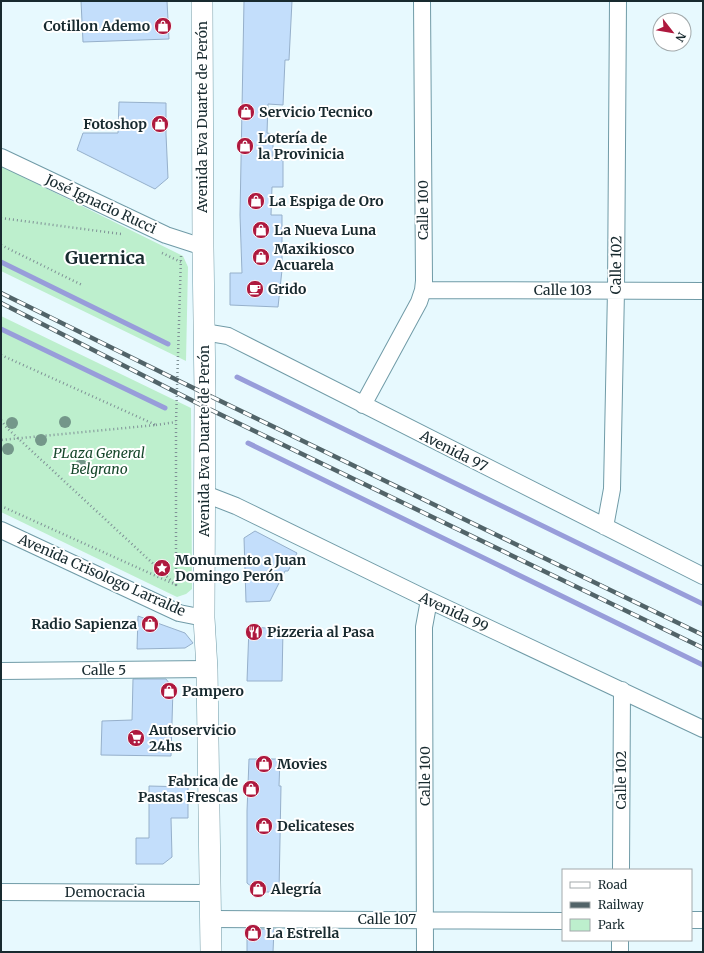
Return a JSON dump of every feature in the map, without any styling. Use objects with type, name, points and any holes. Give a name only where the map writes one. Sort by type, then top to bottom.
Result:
[{"type":"street","name":"Avenida Eva Duarte de Perón","points":[[202,1],[205,494],[204,618],[207,669],[211,952]]},
{"type":"street","name":"Calle 100","points":[[363,405],[419,302],[423,290],[422,1]]},
{"type":"street","name":"Calle 102","points":[[605,527],[612,490],[616,290],[618,1]]},
{"type":"street","name":"José Ignacio Rucci","points":[[1,157],[166,235],[203,247]]},
{"type":"street","name":"Calle 103","points":[[423,290],[703,291]]},
{"type":"street","name":"Avenida 97","points":[[204,332],[228,336],[703,576]]},
{"type":"street","name":"Avenida 99","points":[[205,494],[236,506],[429,600],[703,729]]},
{"type":"street","name":"Avenida Crisologo Larralde","points":[[1,530],[178,613],[204,618]]},
{"type":"street","name":"Calle 100","points":[[425,952],[424,627],[429,600]]},
{"type":"street","name":"Calle 5","points":[[1,671],[207,669]]},
{"type":"street","name":"Calle 102","points":[[621,869],[622,690]]},
{"type":"street","name":"Democracia","points":[[1,892],[210,893]]},
{"type":"street","name":"Calle 107","points":[[211,919],[425,919],[562,921]]},
{"type":"street","points":[[692,920],[703,920]]},
{"type":"street","points":[[620,941],[620,952]]},
{"type":"path","points":[[1,218],[126,234]]},
{"type":"path","points":[[176,585],[176,422],[181,241]]},
{"type":"path","points":[[1,245],[82,285]]},
{"type":"path","points":[[161,252],[181,262]]},
{"type":"path","points":[[1,355],[156,425]]},
{"type":"path","points":[[1,420],[18,438],[176,585]]},
{"type":"path","points":[[1,440],[176,422]]},
{"type":"path","points":[[1,506],[176,585]]},
{"type":"green space","points":[[1,166],[183,256],[188,267],[186,361],[1,271]]},
{"type":"green space","name":"PLaza General Belgrano","points":[[1,316],[191,408],[192,589],[186,594],[177,597],[1,512]]},
{"type":"building","points":[[81,1],[167,1],[169,39],[83,42]]},
{"type":"building","points":[[244,1],[292,1],[289,60],[285,60],[283,105],[268,104],[267,133],[273,134],[273,160],[283,160],[283,187],[272,187],[271,215],[282,215],[282,270],[278,307],[230,305],[230,273],[242,273],[240,215]]},
{"type":"building","points":[[119,102],[166,103],[168,178],[155,189],[77,150],[83,133],[118,133]]},
{"type":"building","points":[[255,531],[297,553],[288,571],[285,571],[270,601],[246,602],[244,538]]},
{"type":"building","name":"Radio Sapienza","points":[[138,616],[185,633],[193,643],[185,648],[137,649]]},
{"type":"building","points":[[249,627],[283,629],[282,681],[247,681]]},
{"type":"building","points":[[133,679],[166,679],[173,688],[171,756],[101,755],[102,721],[132,720]]},
{"type":"building","points":[[249,759],[280,759],[279,786],[281,786],[279,892],[258,892],[247,883]]},
{"type":"building","points":[[149,786],[188,787],[188,818],[171,818],[172,857],[163,864],[136,864],[136,838],[149,838]]},
{"type":"building","points":[[254,929],[274,929],[273,952],[247,952],[247,936]]},
{"type":"waterway","points":[[1,262],[168,344]]},
{"type":"waterway","points":[[1,329],[165,408]]},
{"type":"waterway","points":[[237,377],[703,604]]},
{"type":"waterway","points":[[248,443],[703,665]]},
{"type":"railway","points":[[1,293],[703,635]]},
{"type":"railway","points":[[1,303],[205,407],[703,648]]},
{"type":"place","name":"Cotillon Ademo","points":[[163,26]]},
{"type":"place","name":"Servicio Tecnico","points":[[246,112]]},
{"type":"place","name":"Fotoshop","points":[[160,124]]},
{"type":"place","name":"Lotería de la Provinicia","points":[[245,146]]},
{"type":"place","name":"La Espiga de Oro","points":[[256,201]]},
{"type":"place","name":"La Nueva Luna","points":[[261,230]]},
{"type":"place","name":"Maxikiosco Acuarela","points":[[261,257]]},
{"type":"place","name":"Grido","points":[[255,289]]},
{"type":"place","name":"Monumento a Juan Domingo Perón","points":[[162,568]]},
{"type":"place","name":"Radio Sapienza","points":[[150,624]]},
{"type":"place","name":"Pizzeria al Pasa","points":[[254,632]]},
{"type":"place","name":"Pampero","points":[[169,691]]},
{"type":"place","name":"Autoservicio 24hs","points":[[136,738]]},
{"type":"place","name":"Movies","points":[[264,764]]},
{"type":"place","name":"Fabrica de Pastas Frescas","points":[[251,789]]},
{"type":"place","name":"Delicateses","points":[[264,826]]},
{"type":"place","name":"Alegría","points":[[258,889]]},
{"type":"place","name":"La Estrella","points":[[253,933]]},
{"type":"district","name":"Guernica","points":[[105,257]]}]
